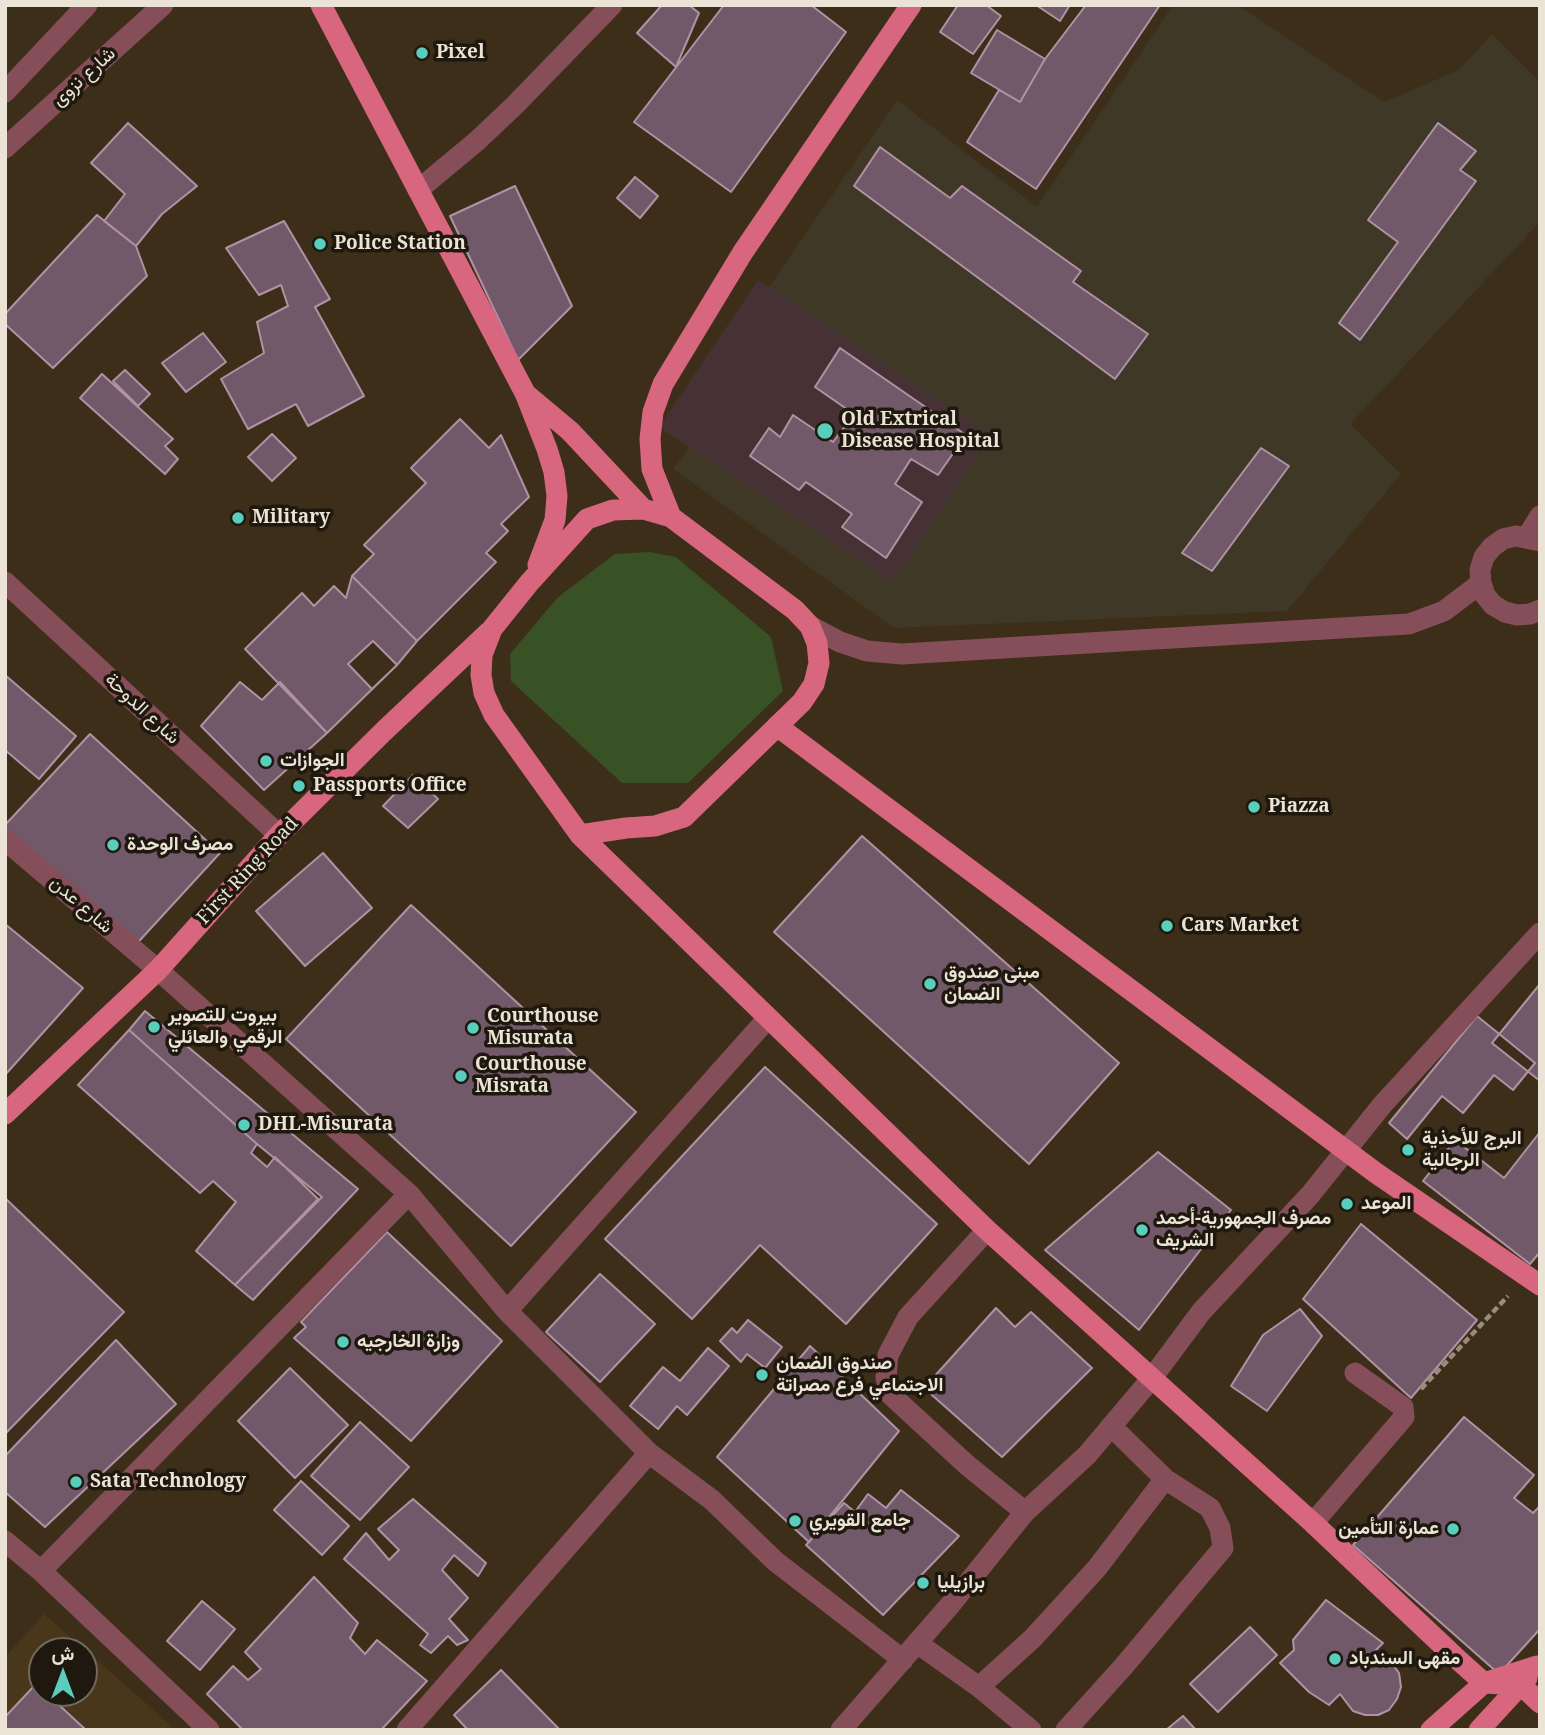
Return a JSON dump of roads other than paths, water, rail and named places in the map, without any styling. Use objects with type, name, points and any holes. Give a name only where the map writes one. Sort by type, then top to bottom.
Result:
[{"type":"main road","points":[[321,5],[525,393],[554,472],[557,496],[555,520],[529,583]]},
{"type":"main road","points":[[671,517],[652,469],[650,439],[653,412],[663,384],[743,252],[911,5]]},
{"type":"main road","points":[[525,393],[570,431],[642,509]]},
{"type":"main road","points":[[580,835],[655,826],[684,817],[802,702],[814,684],[819,663],[817,643],[810,626],[795,610],[671,517],[642,509],[613,510],[587,519],[492,629],[482,655],[484,693],[494,715],[580,835],[986,1230],[1313,1523],[1484,1683],[1521,1685],[1540,1703]]},
{"type":"main road","name":"First Ring Road","points":[[5,1114],[158,970],[279,835],[492,629]]},
{"type":"main road","points":[[777,726],[1346,1150],[1534,1280]]},
{"type":"main road","points":[[1431,1730],[1484,1683],[1539,1666]]},
{"type":"main road","points":[[1479,1730],[1539,1666]]},
{"type":"street","points":[[7,87],[88,5]]},
{"type":"street","name":"شارع نزوى","points":[[5,148],[163,5]]},
{"type":"street","points":[[418,190],[506,114],[606,8]]},
{"type":"street","points":[[1540,516],[1534,539],[1516,536],[1503,539],[1484,557],[1480,570],[1485,595],[1493,605],[1504,612],[1517,615],[1540,610]]},
{"type":"street","name":"شارع الدوحة","points":[[5,582],[279,835]]},
{"type":"street","points":[[810,626],[840,642],[867,651],[902,654],[1409,624],[1444,611],[1481,583]]},
{"type":"street","name":"شارع عدن","points":[[5,840],[158,970],[409,1194],[507,1311],[649,1453],[712,1500],[775,1561],[903,1660]]},
{"type":"street","points":[[841,1730],[903,1660],[1025,1512],[1087,1455],[1153,1378],[1201,1312],[1310,1195],[1383,1104],[1540,933]]},
{"type":"street","points":[[507,1311],[768,1018]]},
{"type":"street","points":[[41,1571],[409,1194]]},
{"type":"street","points":[[986,1230],[908,1317],[888,1355],[886,1378],[891,1395],[967,1465],[1025,1512]]},
{"type":"street","points":[[1313,1523],[1404,1417],[1403,1407],[1355,1373]]},
{"type":"street","points":[[1066,1730],[1223,1548],[1220,1528],[1210,1508],[1164,1479],[1111,1426]]},
{"type":"street","points":[[407,1730],[649,1453]]},
{"type":"street","points":[[979,1687],[1033,1637],[1097,1568],[1164,1479]]},
{"type":"street","points":[[5,1541],[41,1571],[209,1730]]},
{"type":"street","points":[[917,1643],[979,1687],[1031,1730]]},
{"type":"place","name":"Pixel","points":[[422,53]]},
{"type":"place","name":"Police Station","points":[[320,244]]},
{"type":"place","name":"Old Extrical Disease Hospital","points":[[825,431]]},
{"type":"place","name":"Military","points":[[238,518]]},
{"type":"place","name":"الجوازات","points":[[266,761]]},
{"type":"place","name":"Passports Office","points":[[299,786]]},
{"type":"place","name":"Piazza","points":[[1254,807]]},
{"type":"place","name":"مصرف الوحدة","points":[[113,845]]},
{"type":"place","name":"Cars Market","points":[[1167,926]]},
{"type":"place","name":"مبنى صندوق الضمان","points":[[930,984]]},
{"type":"place","name":"بيروت للتصوير الرقمي والعائلي","points":[[154,1027]]},
{"type":"place","name":"Courthouse Misurata","points":[[473,1028]]},
{"type":"place","name":"Courthouse Misrata","points":[[461,1076]]},
{"type":"place","name":"DHL-Misurata","points":[[244,1125]]},
{"type":"place","name":"البرج للأحذية الرجالية","points":[[1408,1150]]},
{"type":"place","name":"الموعد","points":[[1347,1204]]},
{"type":"place","name":"مصرف الجمهورية-أحمد الشريف","points":[[1142,1230]]},
{"type":"place","name":"وزارة الخارجيه","points":[[343,1342]]},
{"type":"place","name":"صندوق الضمان الاجتماعي فرع مصراتة","points":[[762,1375]]},
{"type":"place","name":"Sata Technology","points":[[76,1482]]},
{"type":"place","name":"جامع القويري","points":[[795,1521]]},
{"type":"place","name":"عمارة التأمين","points":[[1453,1529]]},
{"type":"place","name":"برازيليا","points":[[923,1583]]},
{"type":"place","name":"مقهى السندباد","points":[[1335,1659]]}]
